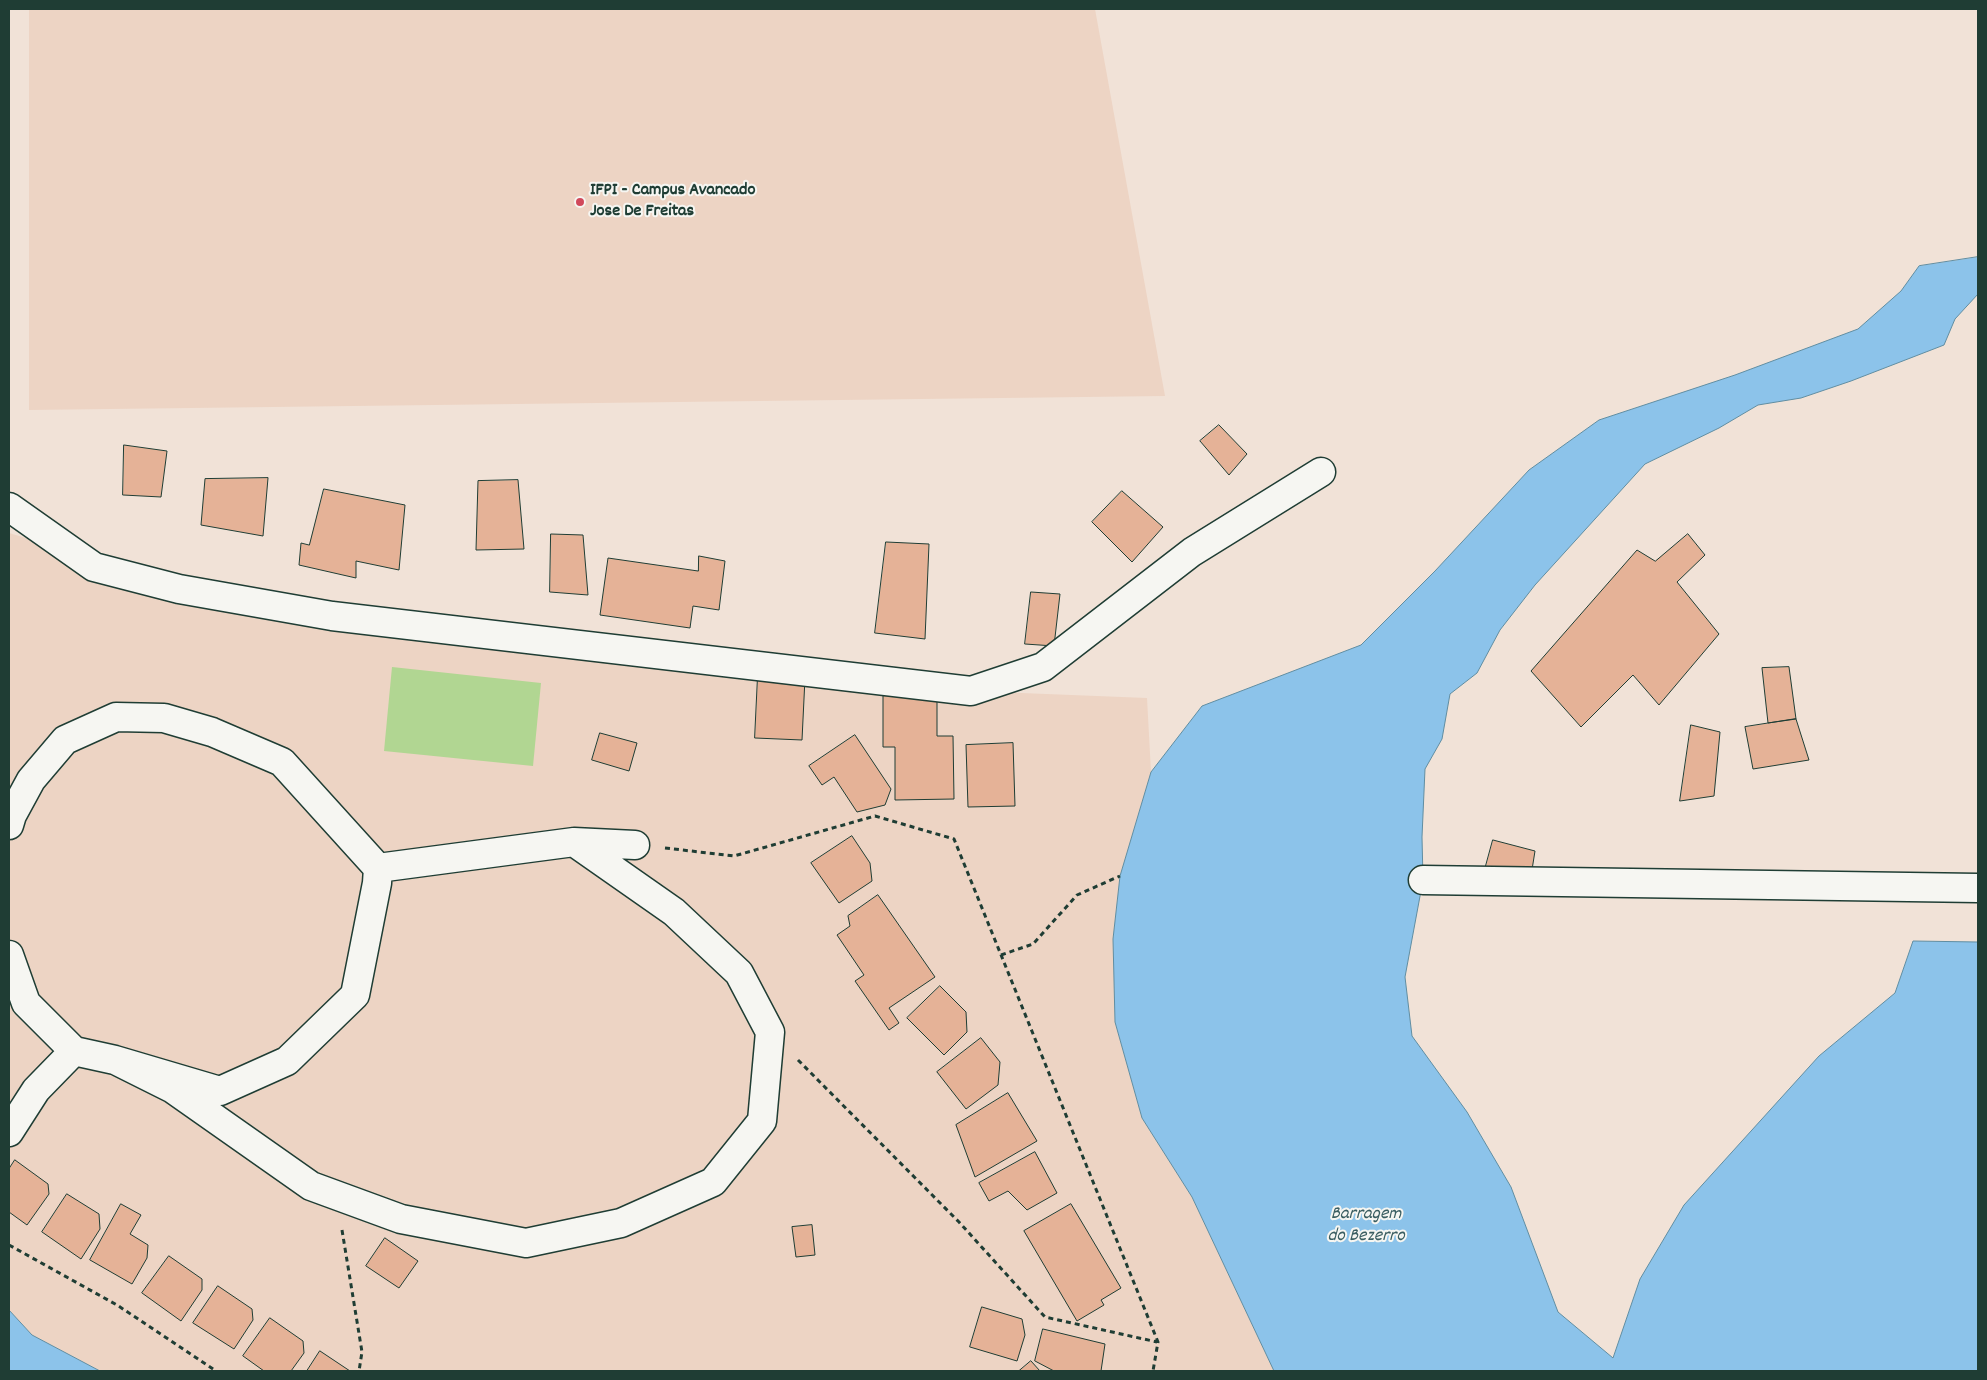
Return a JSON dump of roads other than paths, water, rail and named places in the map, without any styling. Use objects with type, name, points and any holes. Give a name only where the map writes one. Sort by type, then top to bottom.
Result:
[{"type":"street","points":[[9,507],[94,567],[179,589],[332,616],[971,691],[1043,667],[1192,552],[1321,472]]},
{"type":"street","points":[[9,955],[26,1003],[74,1051],[115,1060],[220,1091],[287,1061],[355,995],[377,883],[378,868],[282,762],[212,732],[164,718],[116,717],[65,740],[31,780],[10,815]]},
{"type":"street","points":[[378,868],[574,842],[635,845]]},
{"type":"street","points":[[115,1060],[173,1089],[311,1186],[401,1219],[526,1243],[621,1223],[713,1182],[762,1121],[770,1032],[739,973],[674,912],[574,842]]},
{"type":"street","points":[[1423,880],[1978,888]]},
{"type":"street","points":[[9,1132],[36,1090],[74,1051]]},
{"type":"water","name":"Barragem do Bezerro","points":[[1978,257],[1978,294],[1955,319],[1944,345],[1801,398],[1758,405],[1719,428],[1645,464],[1535,585],[1500,630],[1477,673],[1450,694],[1442,739],[1425,769],[1422,837],[1423,880],[1405,977],[1412,1036],[1467,1112],[1511,1187],[1558,1312],[1613,1358],[1640,1279],[1684,1205],[1819,1056],[1895,993],[1913,941],[1978,942],[1978,1371],[1274,1371],[1192,1197],[1142,1118],[1115,1022],[1113,939],[1120,876],[1151,772],[1202,706],[1361,645],[1435,571],[1529,470],[1599,420],[1735,375],[1858,329],[1901,291],[1919,266]]},
{"type":"water","points":[[9,1310],[32,1335],[100,1371],[9,1371]]},
{"type":"place","name":"IFPI - Campus Avancado Jose De Freitas","points":[[580,202]]}]
